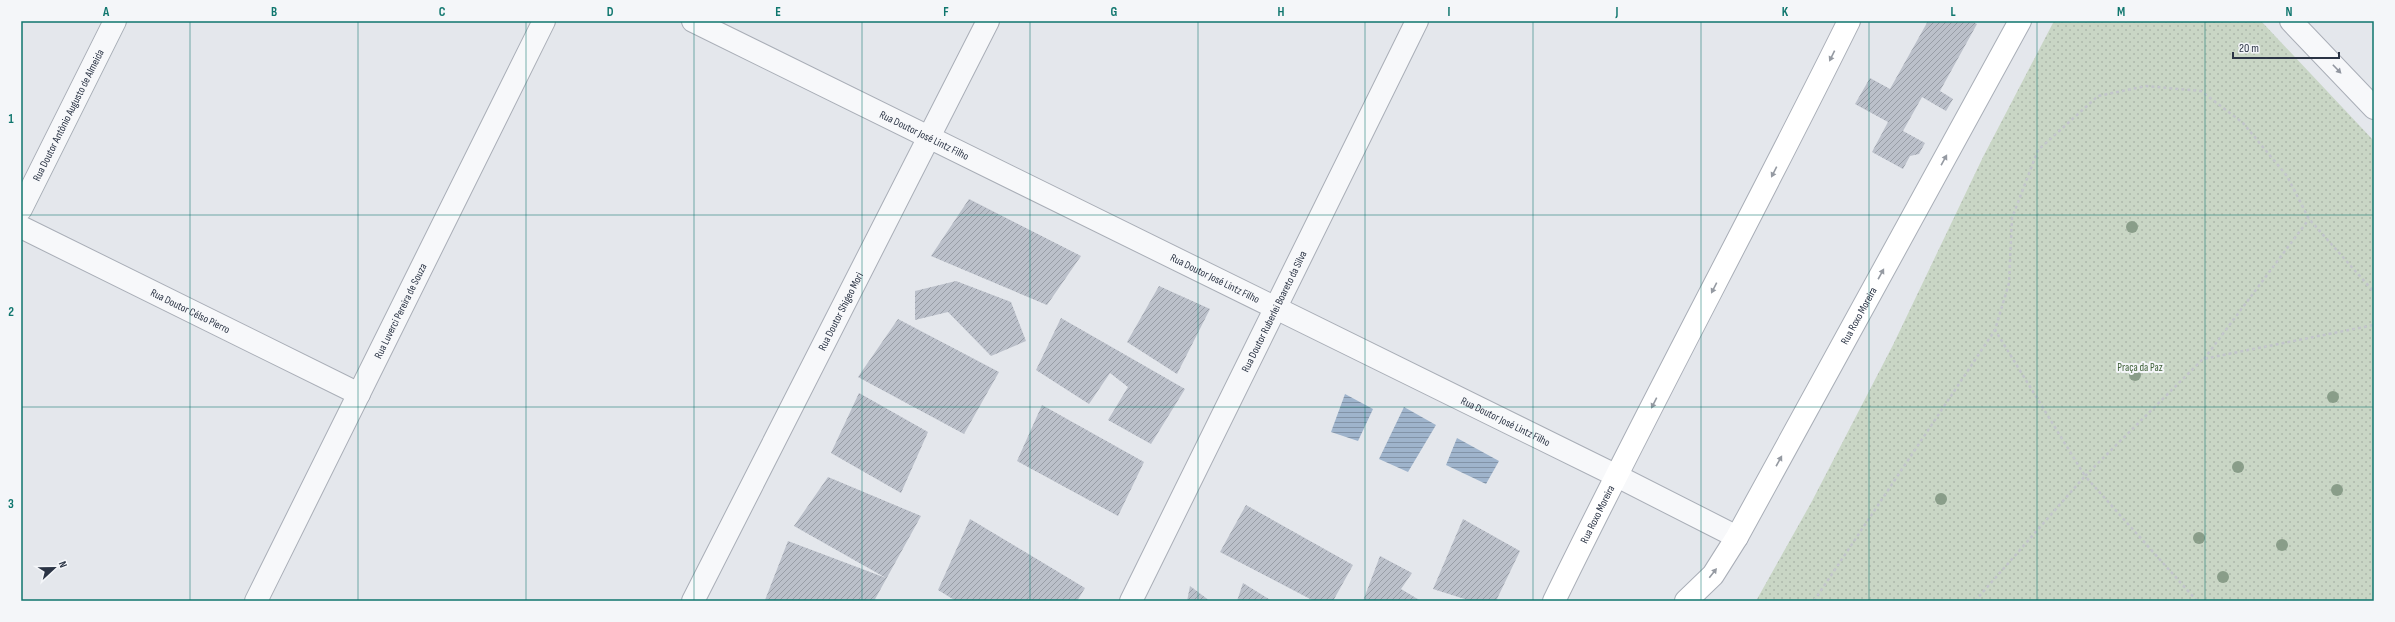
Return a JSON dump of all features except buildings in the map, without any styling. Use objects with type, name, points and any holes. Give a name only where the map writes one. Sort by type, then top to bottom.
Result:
[{"type":"main road","name":"Rua Roxo Moreira","points":[[1554,601],[1615,475],[1774,171],[1849,21]]},
{"type":"main road","name":"Rua Roxo Moreira","points":[[1686,601],[1713,575],[1737,537],[2020,21]]},
{"type":"street","name":"Rua Doutor Antônio Augusto de Almeida","points":[[21,209],[116,21]]},
{"type":"street","name":"Rua Luverci Pereira de Souza","points":[[256,601],[544,21]]},
{"type":"street","name":"Rua Doutor José Lintz Filho","points":[[692,21],[1274,309],[1615,475],[1737,537]]},
{"type":"street","name":"Rua Doutor Shigeo Mori","points":[[693,601],[988,21]]},
{"type":"street","name":"Rua Doutor Ruberlei Boareto da Silva","points":[[1131,601],[1417,21]]},
{"type":"street","points":[[2291,21],[2374,108]]},
{"type":"street","name":"Rua Doutor Célso Pierro","points":[[21,227],[359,394]]},
{"type":"path","points":[[1814,601],[1995,330],[2009,283],[2012,218],[2038,150],[2098,96],[2146,86],[2201,91],[2243,123],[2287,176],[2310,219],[2374,292]]},
{"type":"path","points":[[1975,601],[2085,476],[2203,359],[2310,219]]},
{"type":"path","points":[[2203,359],[2374,325]]},
{"type":"path","points":[[1995,330],[2085,476],[2197,601]]},
{"type":"green space","name":"Praça da Paz","points":[[2054,21],[2261,21],[2374,141],[2374,601],[1756,601],[1811,503],[1893,345],[1983,157]]},
{"type":"water","points":[[1345,394],[1373,409],[1358,441],[1331,432]]},
{"type":"water","points":[[1404,407],[1436,425],[1408,472],[1379,459]]},
{"type":"water","points":[[1457,438],[1499,461],[1486,484],[1446,465]]}]
